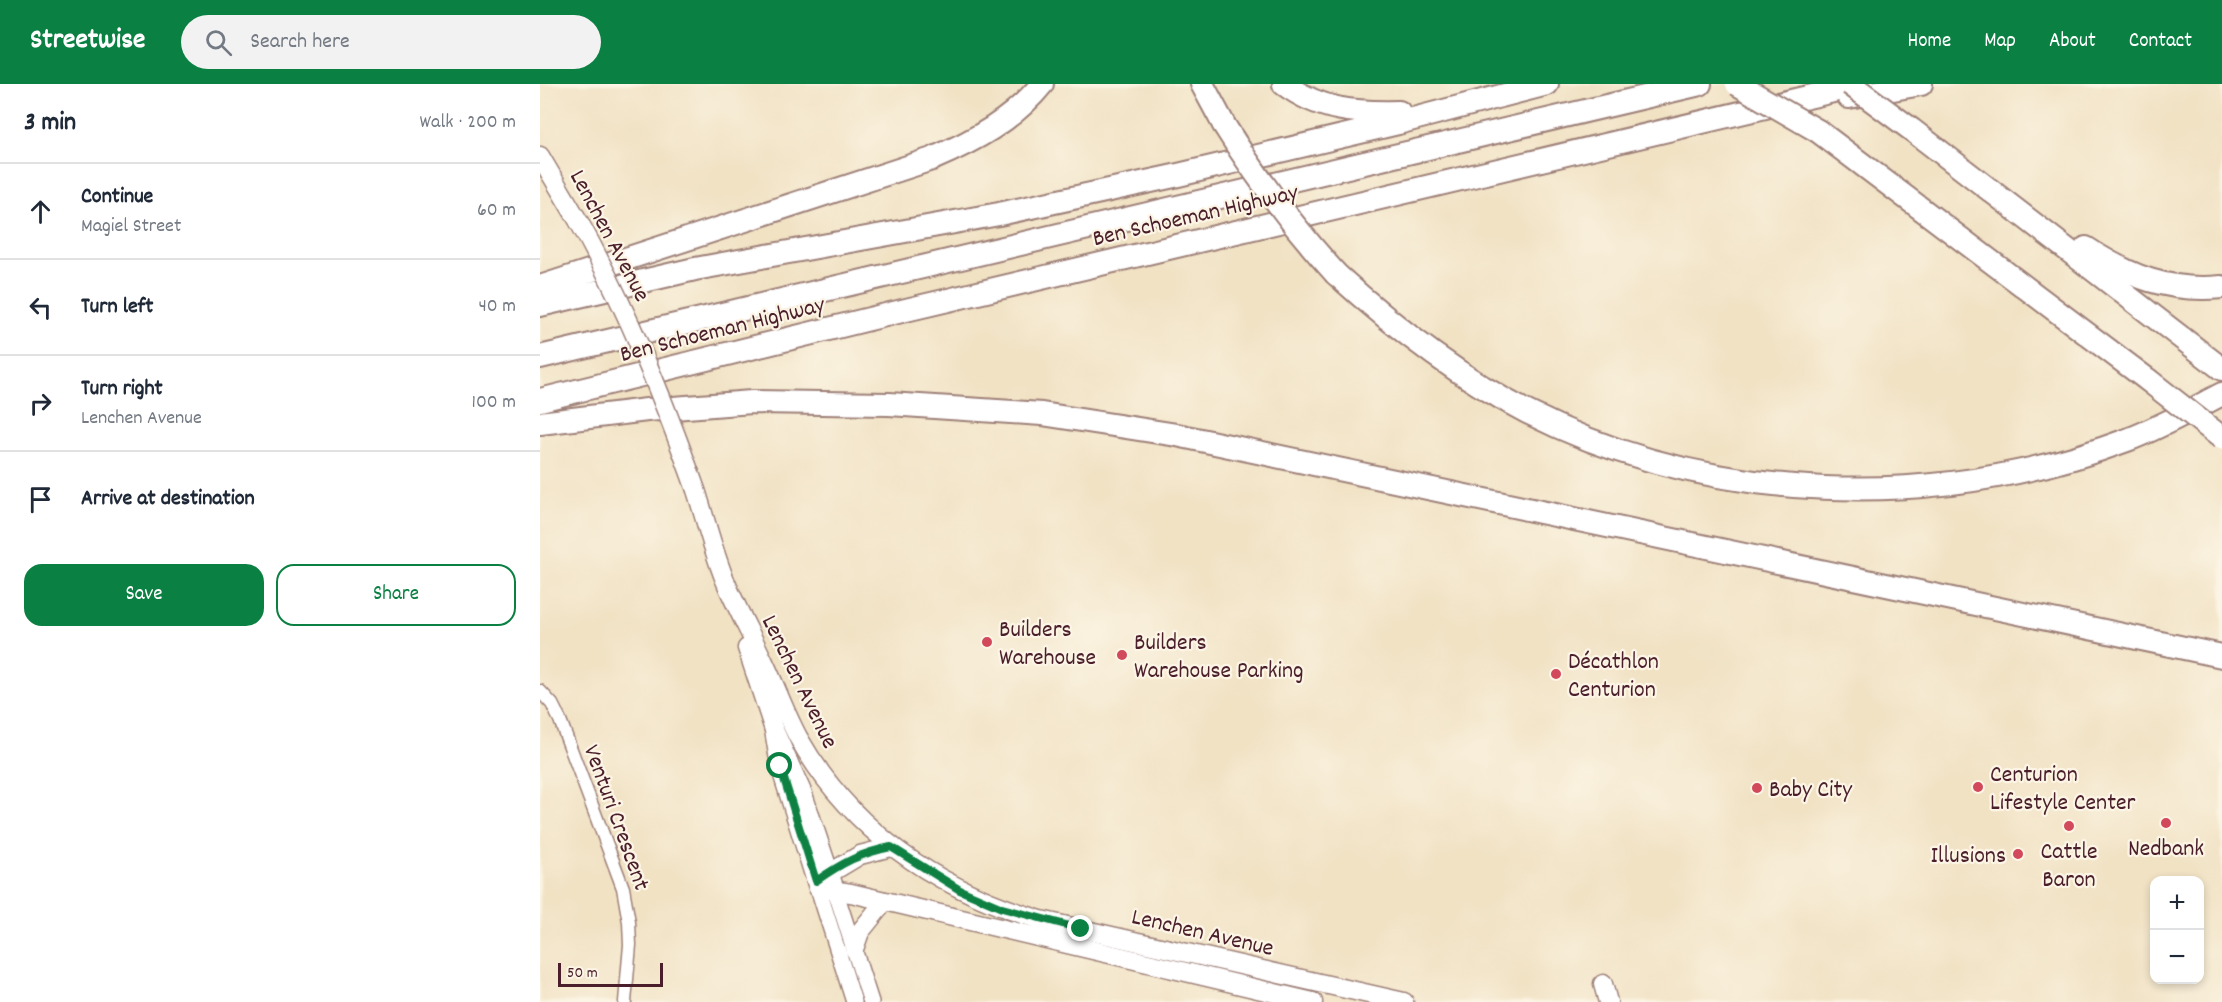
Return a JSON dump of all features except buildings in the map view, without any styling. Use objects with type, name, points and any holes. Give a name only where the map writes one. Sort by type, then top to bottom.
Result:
[{"type":"highway","points":[[540,287],[932,159],[968,144],[998,125],[1042,84]]},
{"type":"highway","points":[[1202,84],[1248,164],[1300,235],[1336,274],[1373,308],[1470,379],[1527,412],[1590,439],[1649,459],[1704,474],[1815,488],[1879,489],[1953,482],[2025,471],[2128,440],[2222,394]]},
{"type":"highway","points":[[1284,84],[1312,102],[1341,110],[1368,113],[1399,112],[1510,93]]},
{"type":"highway","points":[[540,305],[695,269],[999,214],[1163,178],[1387,125],[1546,84]]},
{"type":"highway","name":"Ben Schoeman Highway","points":[[540,357],[1700,84]]},
{"type":"highway","points":[[1737,84],[1818,131]]},
{"type":"highway","points":[[1756,84],[2222,438]]},
{"type":"highway","points":[[1850,84],[2222,369]]},
{"type":"highway","name":"Ben Schoeman Highway","points":[[540,400],[910,309],[1863,84]]},
{"type":"highway","points":[[1738,114],[1922,84]]},
{"type":"highway","points":[[1956,164],[2112,265],[2174,288],[2222,287]]},
{"type":"highway","points":[[540,423],[647,410],[752,402],[889,404],[1042,414],[1177,435],[2222,656]]},
{"type":"main road","name":"Lenchen Avenue","points":[[540,156],[619,297],[647,361],[696,490],[726,584],[797,735],[839,797],[891,847],[960,890],[1002,908],[1041,920],[1404,1002]]},
{"type":"main road","points":[[726,584],[774,730],[780,766],[825,883],[860,855],[891,847]]},
{"type":"main road","name":"Lenchen Avenue","points":[[825,883],[885,901],[1313,1002]]},
{"type":"main road","points":[[854,949],[860,932],[885,901]]},
{"type":"street","name":"Venturi Crescent","points":[[540,691],[552,704],[560,720],[623,888],[629,922],[625,1002]]},
{"type":"street","points":[[825,883],[854,949],[871,1002]]},
{"type":"street","points":[[825,883],[854,1002]]},
{"type":"place","name":"Builders Warehouse","points":[[987,642]]},
{"type":"place","name":"Builders Warehouse Parking","points":[[1122,655]]},
{"type":"place","name":"Décathlon Centurion","points":[[1556,674]]},
{"type":"place","name":"Centurion Lifestyle Center","points":[[1978,787]]},
{"type":"place","name":"Baby City","points":[[1757,788]]},
{"type":"place","name":"Nedbank","points":[[2166,823]]},
{"type":"place","name":"Cattle Baron","points":[[2069,826]]},
{"type":"place","name":"Illusions","points":[[2018,854]]},
{"type":"route","points":[[780,766],[816,881],[860,855],[891,847],[960,890],[1002,908],[1081,929]]}]
